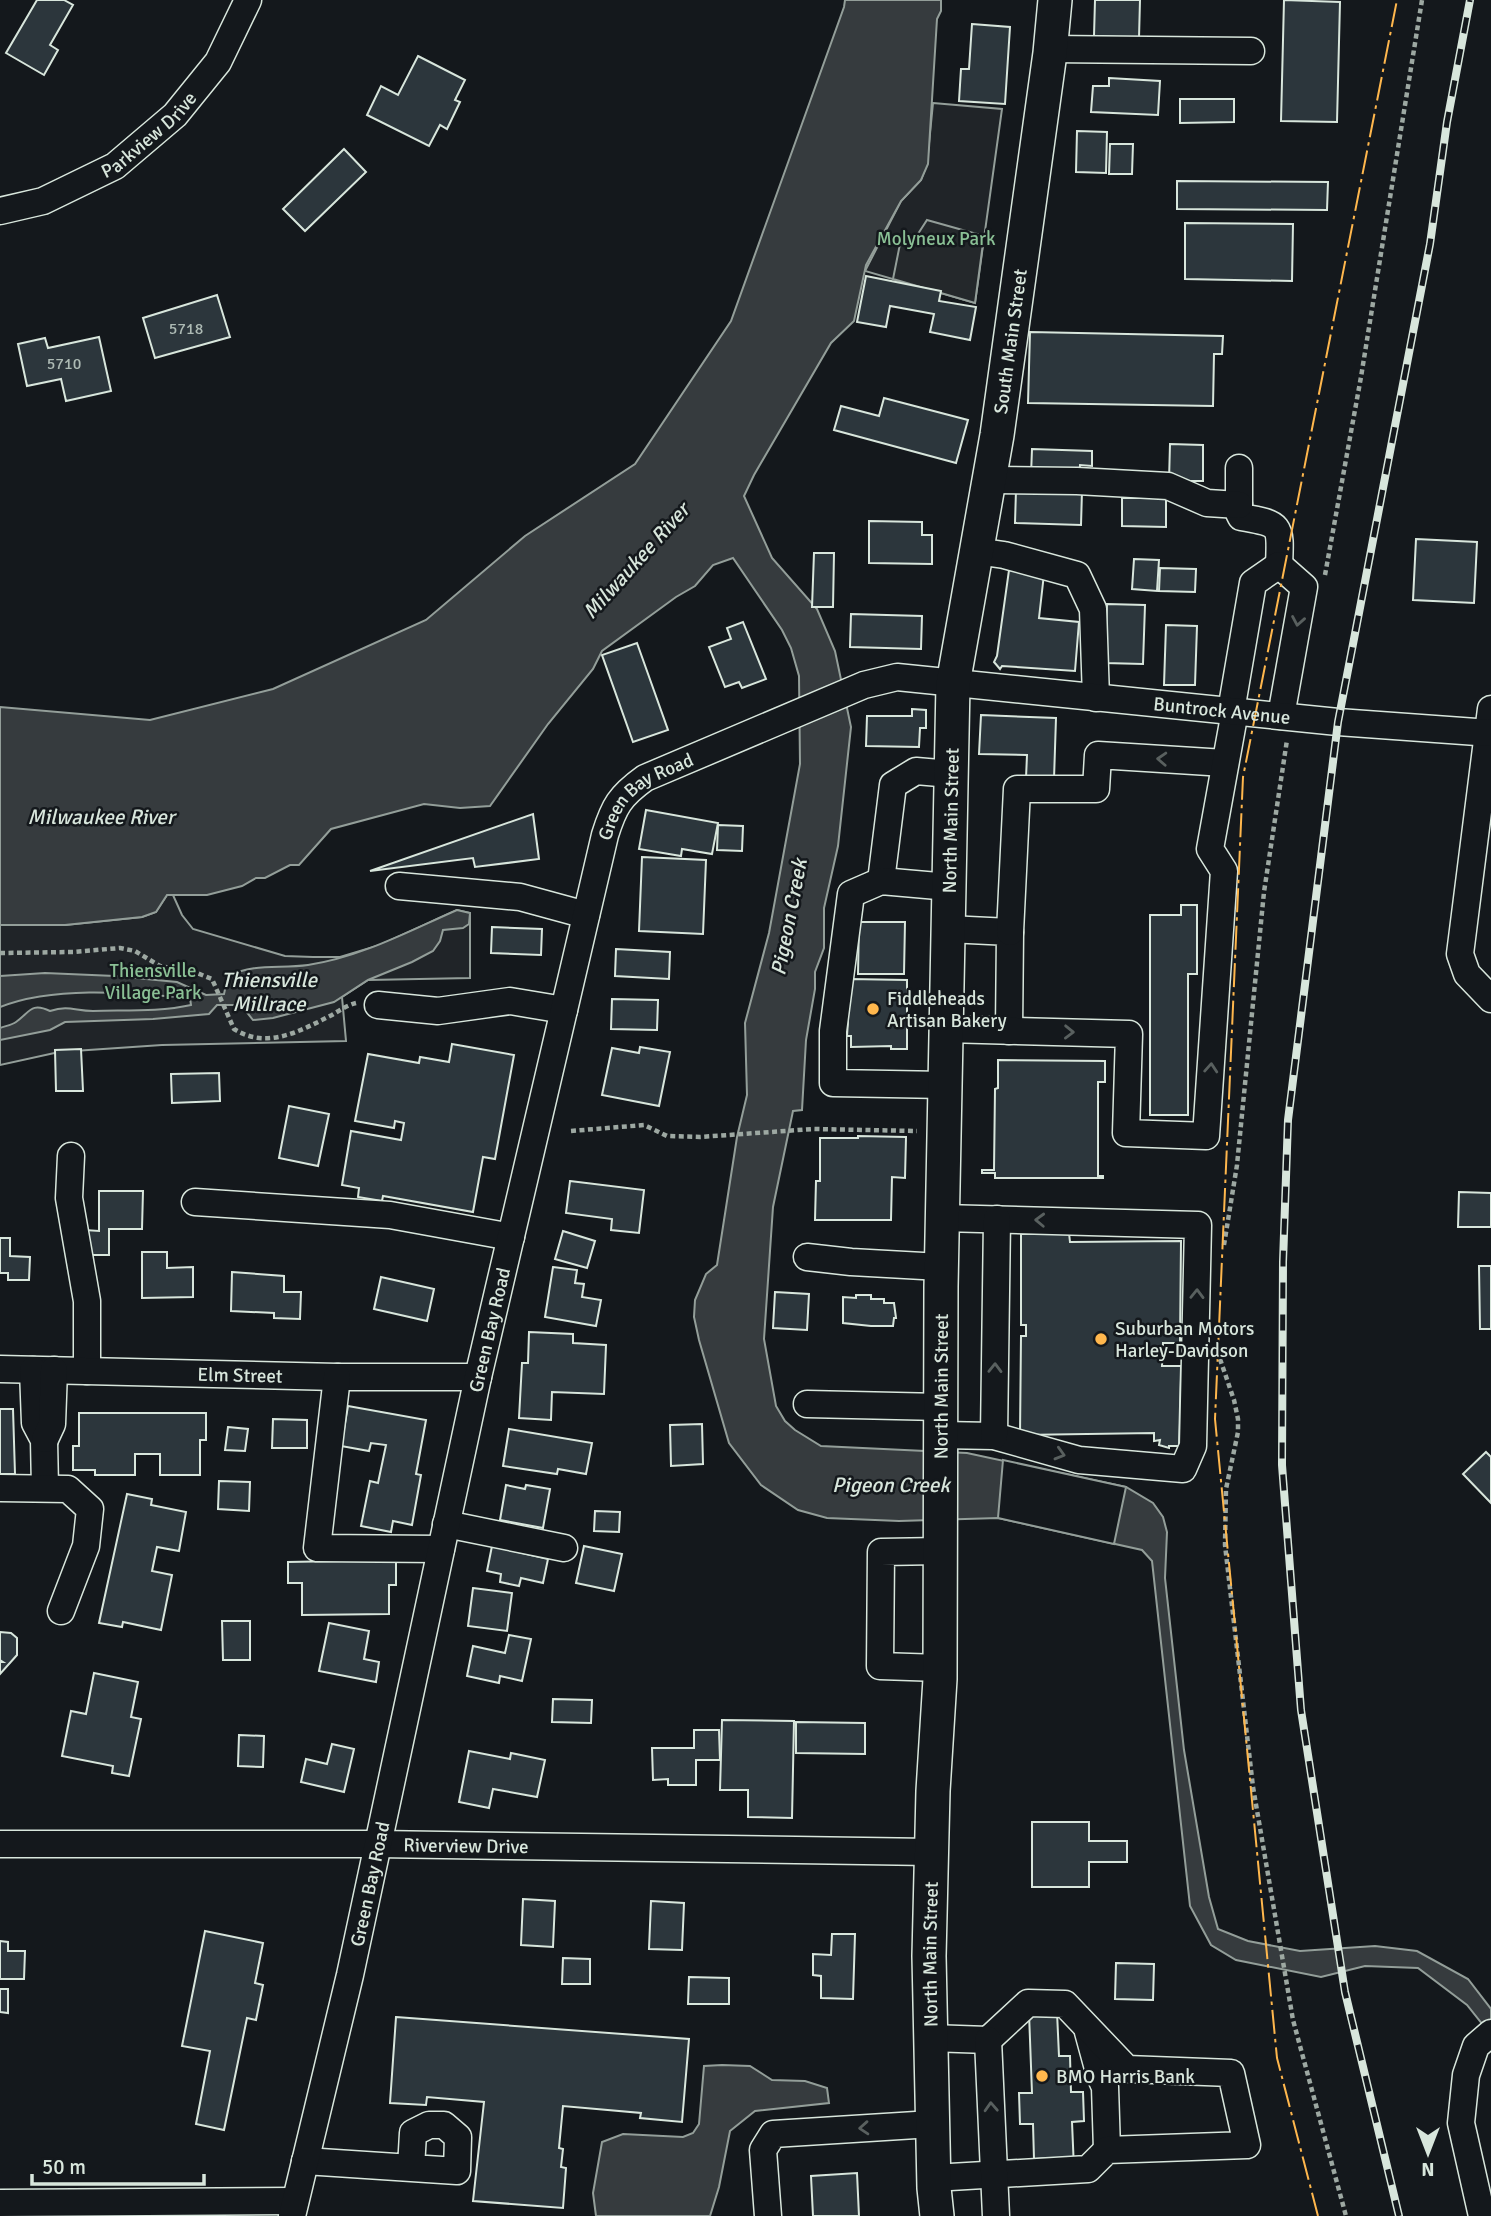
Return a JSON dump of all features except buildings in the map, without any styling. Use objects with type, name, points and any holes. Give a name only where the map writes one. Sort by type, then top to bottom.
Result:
[{"type":"main road","name":"South Main Street","points":[[953,684],[997,435],[1055,0]]},
{"type":"main road","name":"North Main Street","points":[[937,2216],[933,2178],[930,2038],[931,1852],[940,1668],[942,1218],[953,684]]},
{"type":"street","name":"Parkview Drive","points":[[0,211],[43,201],[115,166],[175,115],[218,62],[248,0]]},
{"type":"street","points":[[1050,49],[1251,51]]},
{"type":"street","points":[[1240,468],[1241,517],[1268,522],[1278,529],[1281,537],[1279,565]]},
{"type":"street","points":[[988,480],[1168,486],[1207,503],[1239,505]]},
{"type":"street","points":[[976,551],[1004,555],[1077,575],[1093,609],[1096,698]]},
{"type":"street","points":[[946,1029],[1129,1034],[1126,1133],[1206,1136],[1224,871],[1210,849],[1253,583],[1279,565]]},
{"type":"street","points":[[1279,565],[1304,587],[1284,726]]},
{"type":"street","name":"Green Bay Road","points":[[293,2208],[350,1975],[478,1377],[607,827],[615,806],[622,796],[645,778],[864,685],[897,677],[953,684]]},
{"type":"street","name":"Buntrock Avenue","points":[[953,684],[1233,711],[1284,726],[1490,725]]},
{"type":"street","points":[[1490,725],[1461,954],[1467,974],[1491,999]]},
{"type":"street","points":[[1009,1031],[1010,932],[1017,789],[1096,789],[1098,755],[1225,763]]},
{"type":"street","points":[[881,881],[892,785],[916,771],[951,774]]},
{"type":"street","points":[[945,1085],[833,1083],[833,1031],[851,894],[881,881],[949,887]]},
{"type":"street","points":[[399,886],[520,897],[586,915]]},
{"type":"street","points":[[948,929],[1010,932]]},
{"type":"street","points":[[378,1005],[438,1012],[510,1001],[564,1010]]},
{"type":"street","points":[[71,1156],[69,1198],[86,1301],[87,1371]]},
{"type":"street","points":[[195,1202],[390,1215],[511,1237]]},
{"type":"street","points":[[807,1404],[941,1421],[1079,1460],[1183,1469],[1193,1446],[1198,1225],[942,1218]]},
{"type":"street","points":[[994,1436],[997,1219]]},
{"type":"street","points":[[807,1257],[942,1267]]},
{"type":"street","name":"Elm Street","points":[[0,1369],[337,1377],[478,1377]]},
{"type":"street","points":[[43,1370],[52,1423],[44,1440],[45,1488]]},
{"type":"street","points":[[337,1377],[317,1548],[443,1537],[564,1548]]},
{"type":"street","points":[[0,1488],[68,1489],[90,1509],[86,1546],[61,1611]]},
{"type":"street","points":[[940,1536],[881,1552],[880,1654],[880,1667],[940,1668]]},
{"type":"street","name":"Riverview Drive","points":[[0,1844],[377,1844],[931,1852]]},
{"type":"street","points":[[930,2038],[988,2040],[1028,2003],[1065,2004],[1127,2069],[1231,2073],[1247,2145],[1107,2150],[1088,2169],[933,2178]]},
{"type":"street","points":[[1087,2028],[1105,2087],[1107,2150]]},
{"type":"street","points":[[1482,2216],[1461,2123],[1466,2075],[1476,2046],[1488,2035]]},
{"type":"street","points":[[988,2040],[996,2216]]},
{"type":"street","points":[[768,2216],[763,2150],[772,2134],[932,2124]]},
{"type":"street","points":[[305,2161],[411,2168],[457,2171],[458,2137],[444,2125],[429,2125],[413,2133],[411,2168]]},
{"type":"street","points":[[0,2203],[293,2208]]},
{"type":"path","points":[[1325,576],[1377,283],[1422,0]]},
{"type":"path","points":[[1224,1256],[1237,1165],[1264,892],[1284,726]]},
{"type":"path","points":[[0,953],[120,948],[135,951],[160,966],[197,973],[212,979],[234,1029],[254,1039],[270,1040],[314,1024],[354,1003],[378,1005]]},
{"type":"path","points":[[571,1131],[643,1125],[667,1136],[700,1137],[813,1129],[944,1131]]},
{"type":"path","points":[[1220,1358],[1238,1419],[1238,1432],[1226,1489],[1225,1545],[1253,1787],[1293,2020],[1346,2216]]},
{"type":"green space","name":"Molyneux Park","points":[[933,103],[1002,109],[975,303],[865,271],[901,201],[921,180],[927,164]]},
{"type":"green space","name":"Thiensville Village Park","points":[[167,895],[173,895],[182,915],[193,929],[285,956],[340,957],[380,945],[457,910],[470,913],[470,978],[368,980],[342,997],[346,1041],[162,1045],[59,1052],[0,1065],[0,925],[65,925],[142,917],[156,912]]},
{"type":"shaded area","points":[[927,220],[984,236],[975,303],[893,279],[902,234],[916,237]]},
{"type":"water","name":"Milwaukee River","points":[[845,0],[941,0],[941,11],[937,19],[928,164],[921,180],[901,201],[866,265],[854,321],[831,343],[744,496],[772,558],[817,609],[835,651],[851,727],[838,846],[824,908],[824,948],[815,972],[815,989],[806,1040],[802,1110],[793,1111],[773,1207],[764,1339],[776,1406],[785,1421],[795,1430],[821,1446],[967,1453],[1126,1487],[1153,1503],[1163,1517],[1167,1532],[1165,1578],[1184,1750],[1209,1897],[1218,1929],[1248,1941],[1300,1951],[1375,1946],[1417,1951],[1468,1979],[1491,2009],[1491,2035],[1467,2005],[1418,1968],[1365,1966],[1321,1977],[1236,1960],[1211,1945],[1190,1906],[1152,1561],[1142,1550],[998,1518],[899,1521],[827,1518],[798,1510],[761,1485],[729,1443],[699,1340],[694,1317],[695,1300],[706,1274],[717,1265],[737,1137],[747,1095],[745,1023],[769,933],[800,764],[799,676],[791,648],[782,630],[733,558],[713,565],[695,586],[602,651],[593,669],[548,724],[490,806],[460,808],[424,804],[331,829],[299,865],[290,865],[265,878],[256,878],[242,886],[207,895],[167,895],[156,912],[142,917],[65,925],[0,925],[0,707],[150,720],[273,689],[426,620],[525,536],[635,464],[731,321]]},
{"type":"water","name":"Thiensville Millrace","points":[[457,910],[470,913],[469,924],[463,928],[443,930],[433,951],[368,980],[334,1002],[273,1018],[253,1020],[241,1005],[217,1005],[209,1014],[65,1022],[50,1030],[0,1040],[0,1028],[14,1023],[35,1008],[50,1011],[67,1008],[130,1011],[191,1005],[190,998],[94,992],[45,996],[0,1007],[0,976],[45,973],[115,976],[177,982],[206,995],[224,994],[228,976],[238,972],[308,965],[347,956]]},
{"type":"water","points":[[704,2066],[750,2066],[772,2080],[805,2081],[827,2088],[829,2103],[755,2111],[730,2131],[719,2187],[710,2216],[596,2216],[593,2193],[602,2142],[623,2134],[683,2137],[693,2133],[699,2124]]},
{"type":"pier","points":[[1003,1460],[1126,1487],[1114,1544],[998,1518]]},
{"type":"railway","points":[[1399,2216],[1345,1992],[1301,1710],[1282,1465],[1283,1262],[1288,1120],[1338,722],[1430,244],[1447,122],[1470,0]]},
{"type":"power","points":[[1318,2216],[1277,2058],[1215,1419],[1243,777],[1397,0]]},
{"type":"place","name":"Fiddleheads Artisan Bakery","points":[[873,1009]]},
{"type":"place","name":"Suburban Motors Harley-Davidson","points":[[1101,1339]]},
{"type":"place","name":"BMO Harris Bank","points":[[1042,2076]]},
{"type":"water label","name":"Pigeon Creek","points":[[789,917]]},
{"type":"water label","name":"Pigeon Creek","points":[[891,1485]]}]
